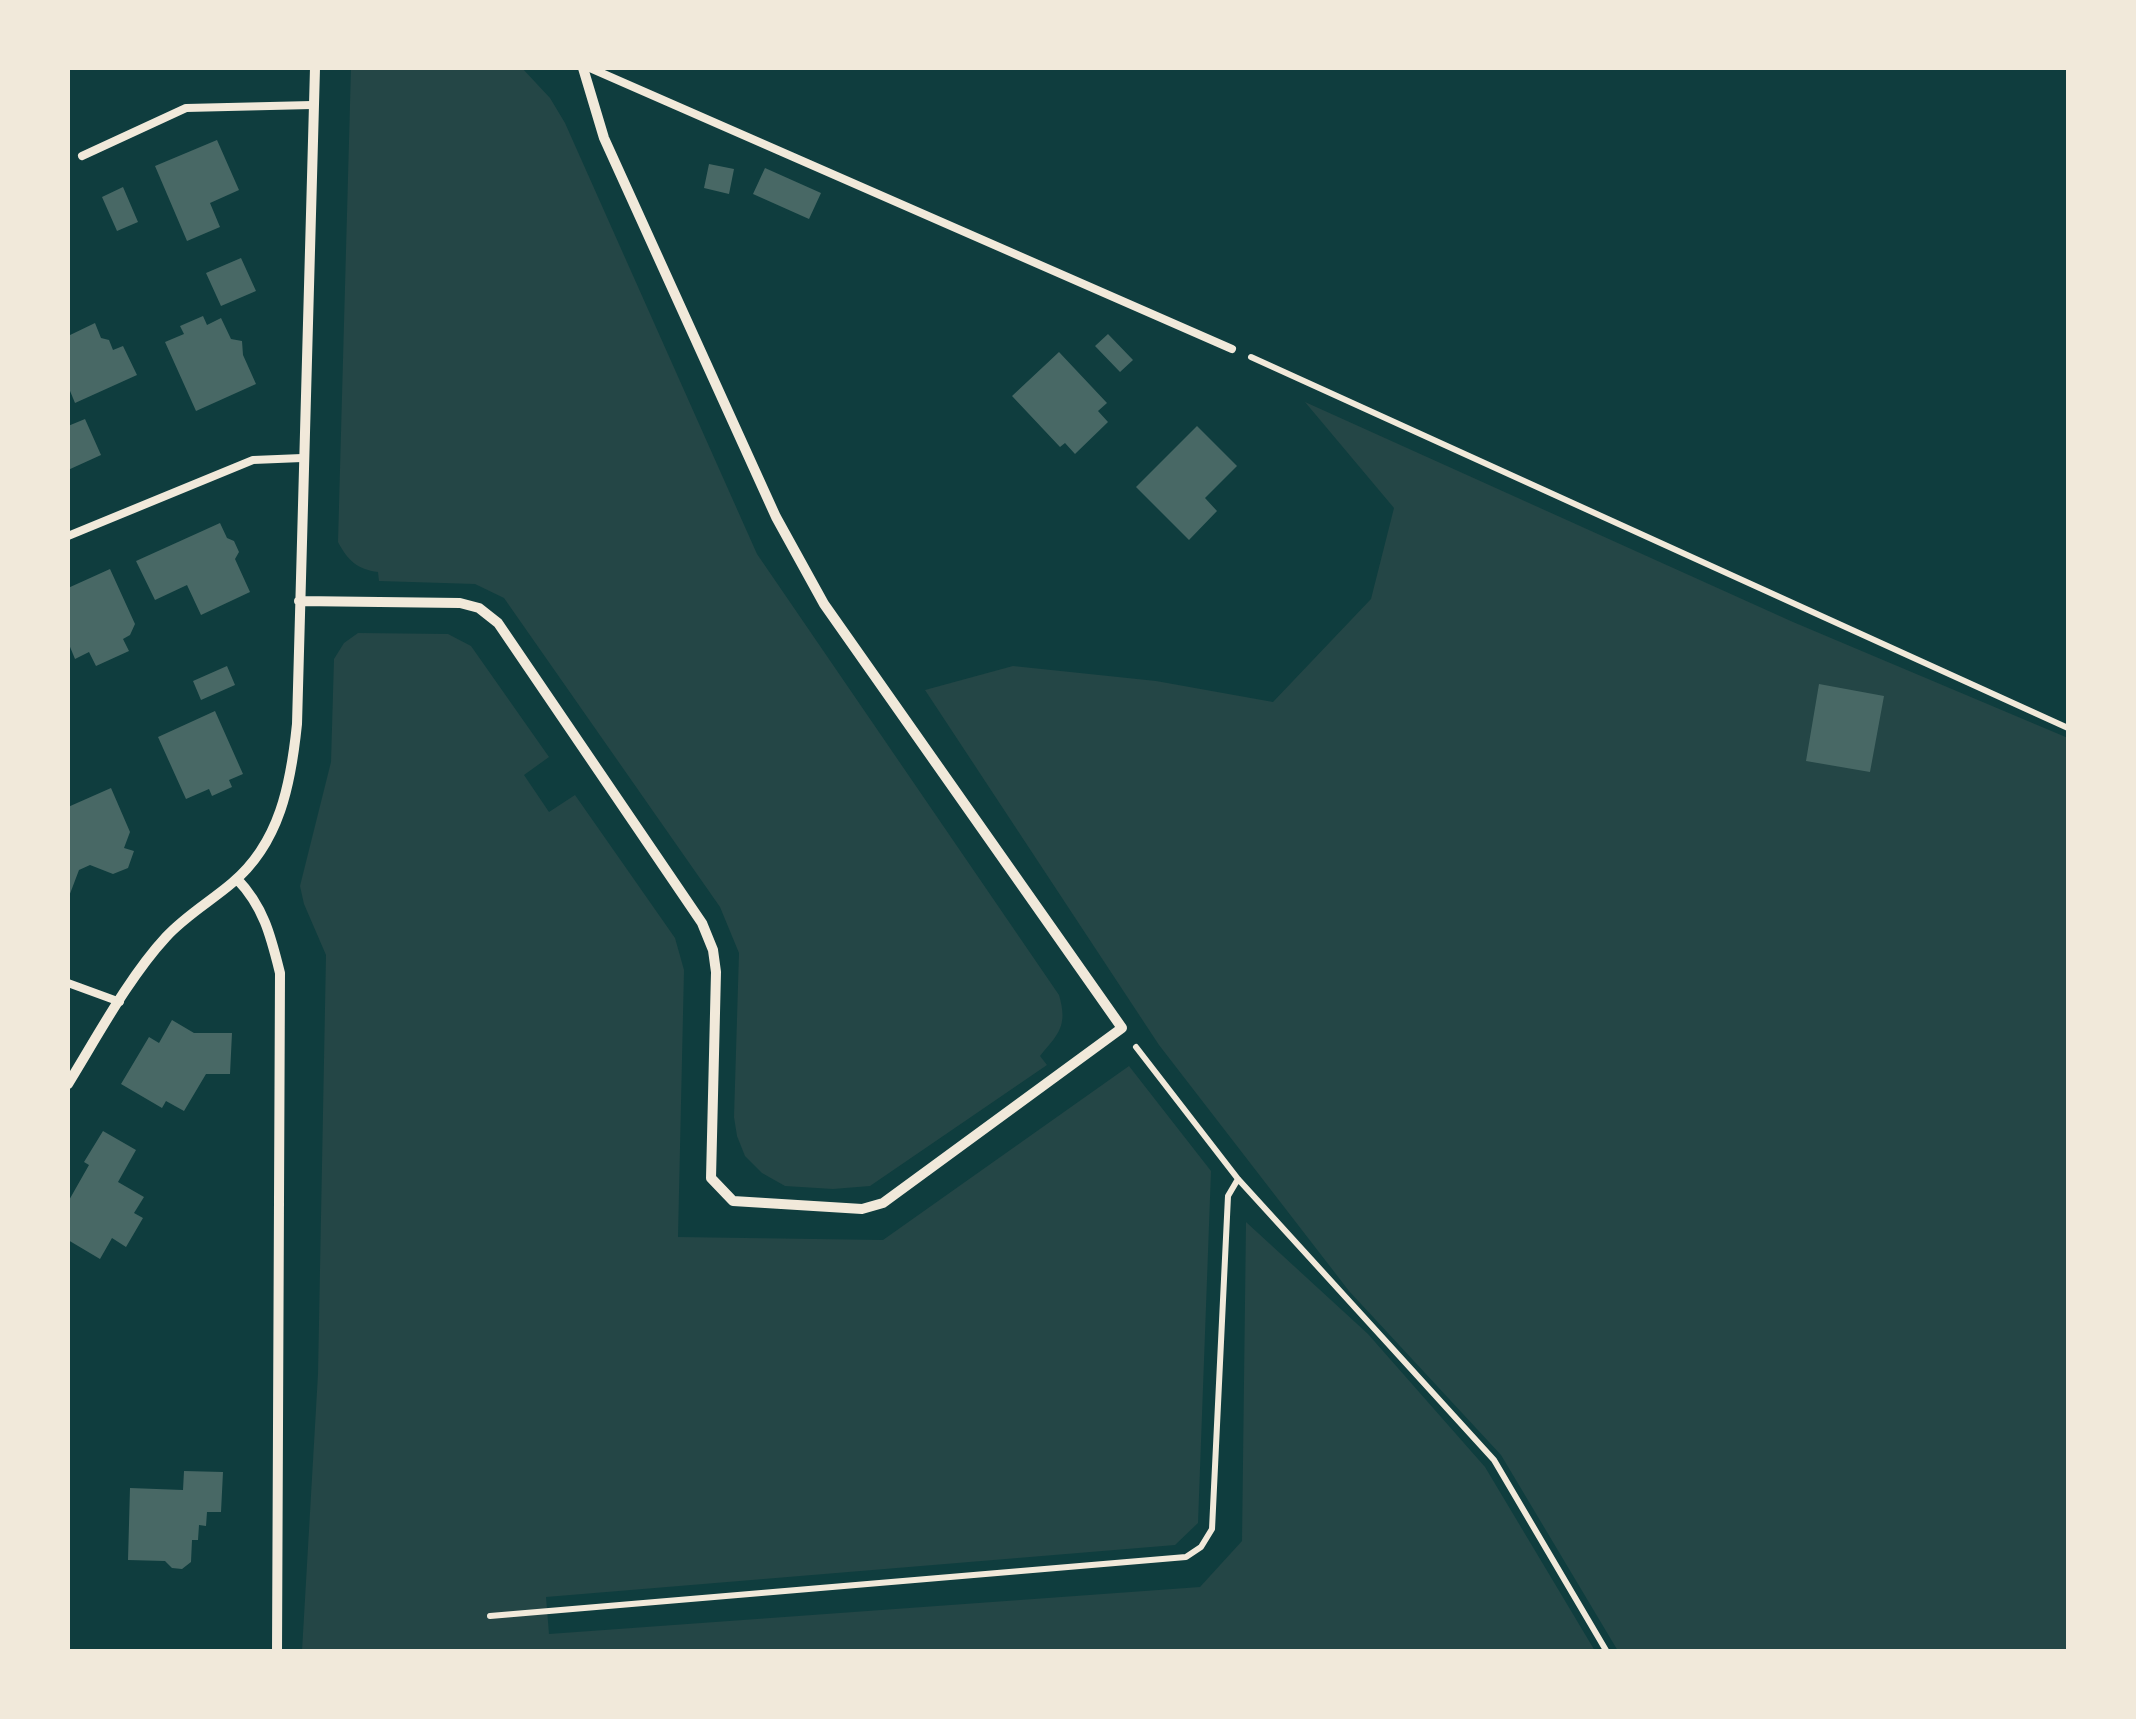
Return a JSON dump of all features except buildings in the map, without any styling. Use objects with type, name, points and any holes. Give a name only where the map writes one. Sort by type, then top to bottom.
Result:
[{"type":"street","points":[[68,1084],[166,936],[237,880],[269,840],[291,782],[297,724],[315,68]]},
{"type":"street","points":[[299,601],[460,603],[479,608],[498,623],[702,924],[713,950],[716,972],[711,1178],[734,1201],[862,1210],[883,1203],[1122,1028],[824,604],[776,516],[604,138],[583,68]]},
{"type":"street","points":[[237,880],[255,898],[280,973],[277,1652]]},
{"type":"lane","points":[[590,68],[1232,349]]},
{"type":"lane","points":[[82,156],[186,108],[312,106]]},
{"type":"lane","points":[[68,536],[253,460],[302,458]]},
{"type":"lane","points":[[68,983],[120,1002]]},
{"type":"path","points":[[1232,349],[2068,728]]},
{"type":"path","points":[[1122,1028],[1238,1179],[1494,1460],[1607,1652]]},
{"type":"path","points":[[490,1616],[1186,1557],[1201,1547],[1212,1528],[1228,1196],[1238,1179]]},
{"type":"shaded area","points":[[351,68],[522,68],[550,98],[565,123],[757,554],[1059,995],[1062,1022],[1040,1056],[1047,1065],[870,1186],[785,1186],[762,1173],[745,1156],[734,1117],[739,953],[720,907],[504,598],[475,584],[379,581],[378,572],[354,563],[338,542]]},
{"type":"shaded area","points":[[1305,402],[1793,622],[2068,738],[2068,1651],[1618,1651],[1501,1455],[1349,1291],[1159,1045],[925,690],[1013,666],[1156,681],[1273,702],[1371,599],[1394,508]]},
{"type":"shaded area","points":[[358,633],[448,634],[471,646],[549,757],[524,775],[549,812],[575,795],[675,938],[684,970],[678,1237],[883,1240],[1129,1066],[1211,1171],[1198,1523],[1175,1545],[546,1597],[549,1634],[1200,1587],[1242,1541],[1246,1222],[1368,1334],[1485,1467],[1595,1651],[302,1651],[318,1374],[326,955],[300,886],[331,762],[334,659],[344,643]]}]
